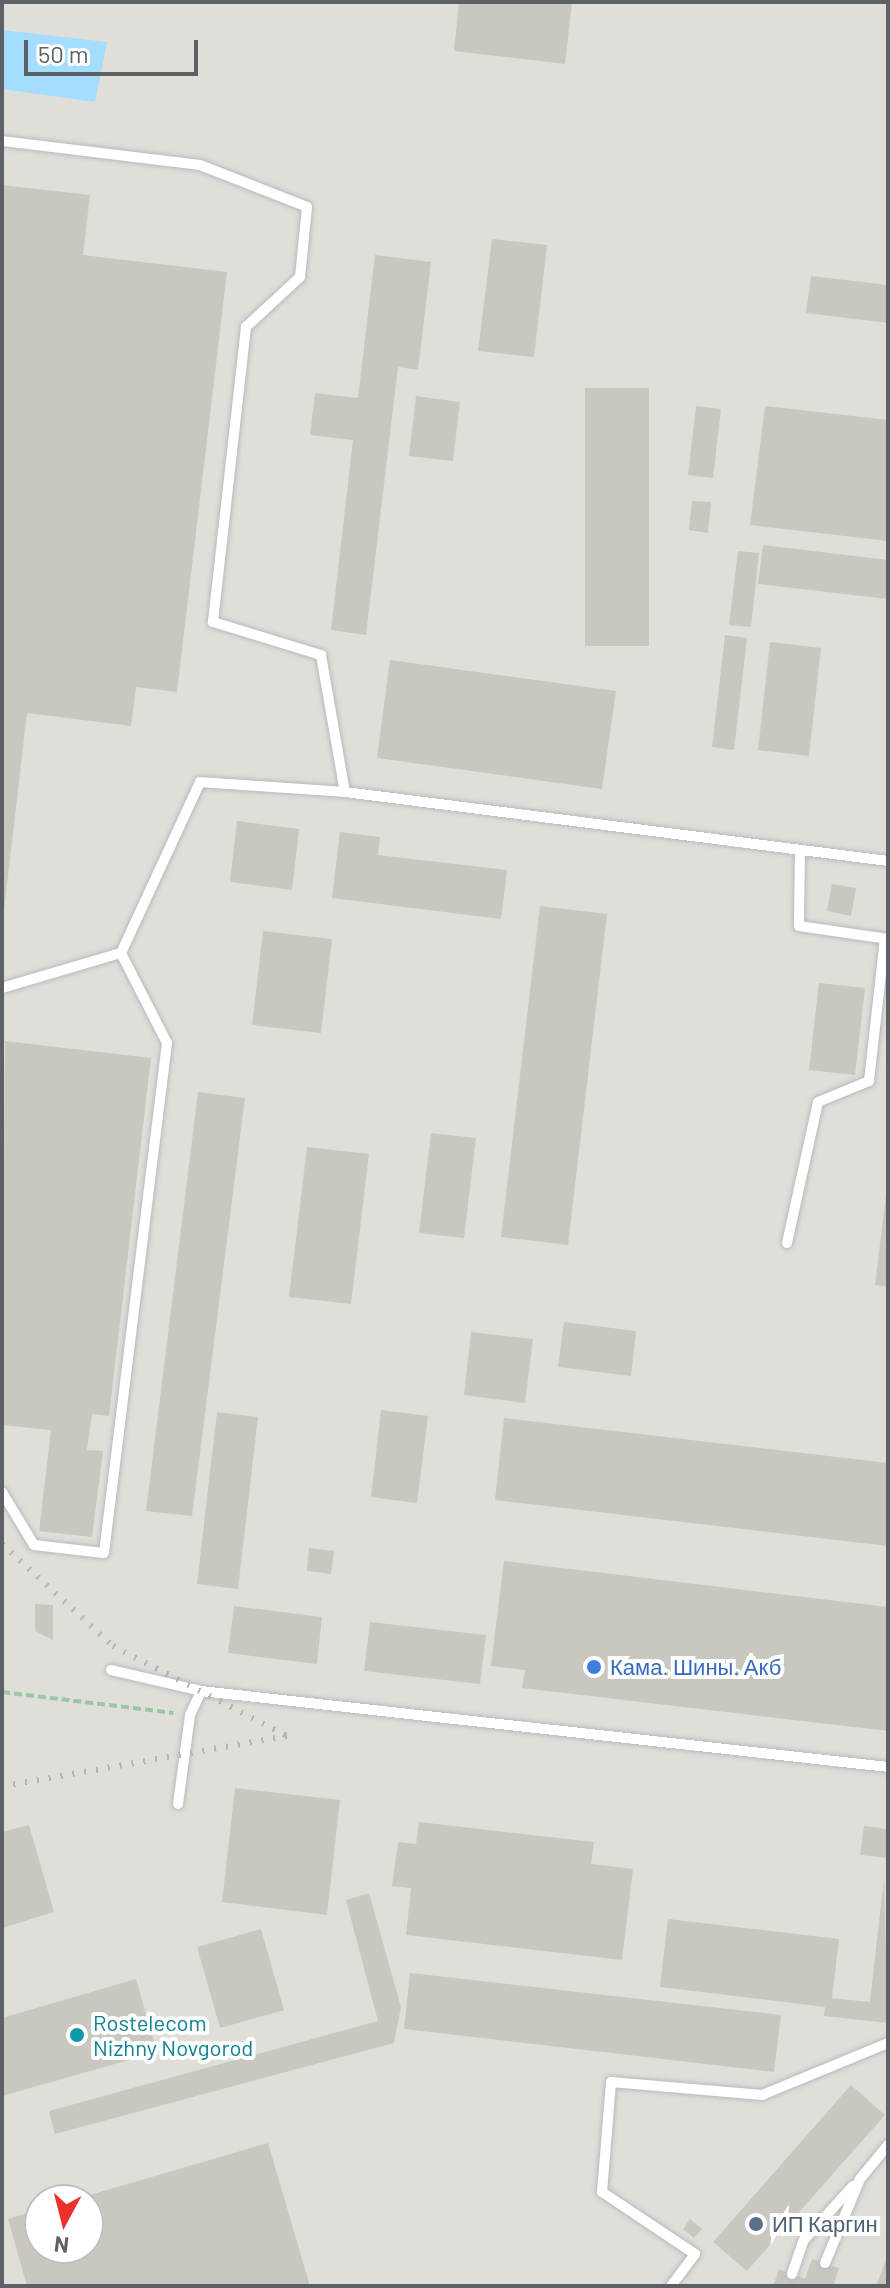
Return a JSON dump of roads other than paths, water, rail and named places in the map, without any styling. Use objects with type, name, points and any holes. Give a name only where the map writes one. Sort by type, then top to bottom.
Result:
[{"type":"lane","points":[[2,141],[200,165],[307,207],[300,277],[246,327],[213,622],[321,655],[345,792]]},
{"type":"lane","points":[[2,988],[121,953],[200,782],[345,792],[888,861]]},
{"type":"lane","points":[[787,1243],[818,1102],[869,1081],[886,939],[799,926],[800,851]]},
{"type":"lane","points":[[2,1492],[34,1545],[104,1553],[167,1043],[121,953]]},
{"type":"lane","points":[[111,1670],[201,1691],[888,1767]]},
{"type":"lane","points":[[178,1804],[190,1715],[201,1691]]},
{"type":"lane","points":[[671,2286],[695,2254],[602,2192],[611,2082],[762,2095],[888,2043]]},
{"type":"lane","points":[[792,2274],[804,2240],[888,2145]]},
{"type":"lane","points":[[825,2263],[860,2179]]},
{"type":"water","points":[[2,30],[107,42],[95,102],[2,89]]},
{"type":"railway","points":[[2,1544],[113,1646],[287,1736],[2,1786]]},
{"type":"place","name":"Кама. Шины. Акб","points":[[594,1667]]},
{"type":"place","name":"Rostelecom Nizhny Novgorod","points":[[77,2035]]},
{"type":"place","name":"ИП Каргин","points":[[756,2224]]}]
